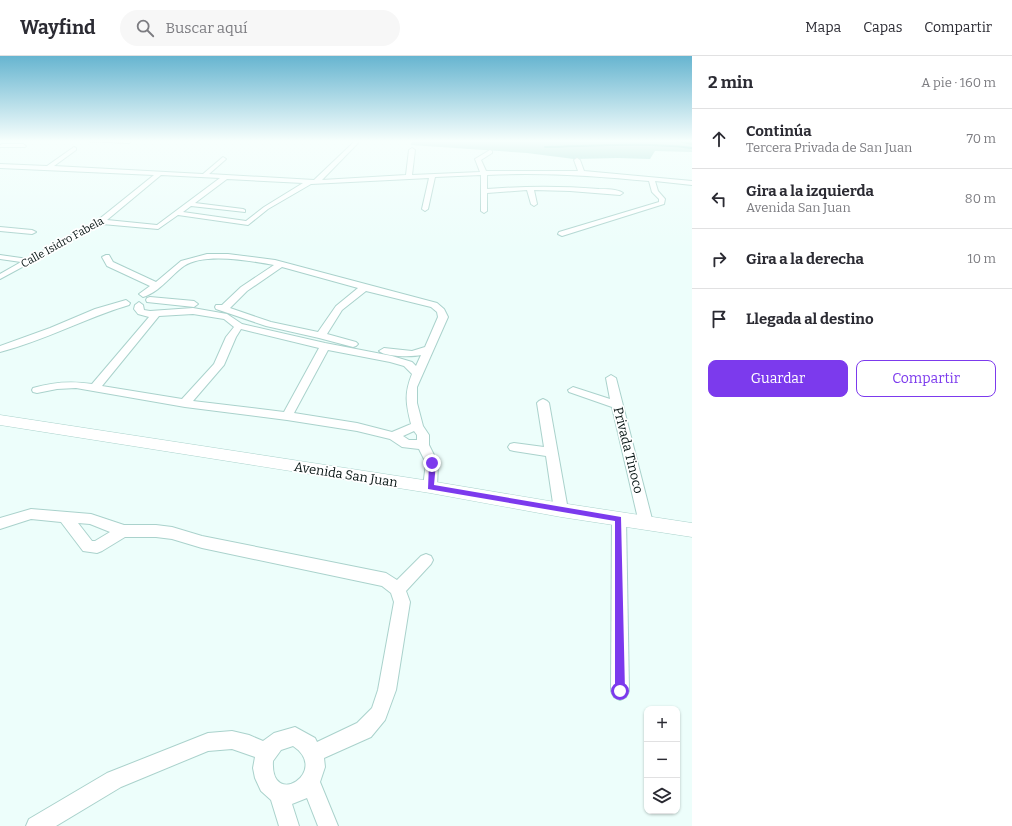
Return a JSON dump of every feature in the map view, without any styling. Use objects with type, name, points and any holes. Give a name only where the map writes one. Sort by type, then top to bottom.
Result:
[{"type":"street","name":"Calle Isidro Fabela","points":[[0,277],[101,222],[155,177]]},
{"type":"street","points":[[101,222],[158,227],[225,177]]},
{"type":"street","points":[[239,177],[312,182],[395,177]]},
{"type":"street","points":[[176,213],[248,223],[266,208],[312,182],[318,177]]},
{"type":"street","points":[[425,209],[433,177]]},
{"type":"street","points":[[484,177],[484,211]]},
{"type":"street","points":[[485,191],[587,189],[621,196],[618,177]]},
{"type":"street","points":[[628,177],[692,183]]},
{"type":"street","points":[[562,234],[662,203],[662,199],[655,192],[651,179]]},
{"type":"street","points":[[530,189],[534,204]]},
{"type":"street","points":[[189,204],[243,211]]},
{"type":"street","points":[[0,228],[32,232]]},
{"type":"street","points":[[0,256],[28,261]]},
{"type":"street","points":[[106,257],[110,264],[156,285]]},
{"type":"street","points":[[418,374],[408,364],[392,359],[325,346],[239,326],[227,317],[193,311],[156,314],[141,312],[139,309],[140,305],[156,285],[186,261],[230,257],[280,264],[364,288],[434,305],[441,311],[443,317],[412,388],[411,404],[417,426],[423,435],[423,445],[432,463],[430,487]]},
{"type":"street","points":[[224,308],[244,289],[280,264]]},
{"type":"street","points":[[321,335],[340,306],[364,288]]},
{"type":"street","points":[[0,349],[53,330],[98,311],[126,302],[128,298],[132,296],[224,308],[269,324],[385,351],[413,354],[428,349]]},
{"type":"street","points":[[126,302],[131,305],[140,305]]},
{"type":"street","points":[[95,388],[156,314]]},
{"type":"street","points":[[185,403],[219,364],[231,337],[239,326]]},
{"type":"street","points":[[287,416],[325,346]]},
{"type":"street","name":"Privada Tinoco","points":[[611,378],[646,523]]},
{"type":"street","points":[[36,390],[57,386],[76,385],[185,403],[287,416],[357,427],[394,436],[406,444],[423,445]]},
{"type":"street","points":[[573,390],[618,405]]},
{"type":"street","points":[[543,403],[560,510]]},
{"type":"street","name":"Avenida San Juan","points":[[0,420],[430,487],[560,510],[692,530]]},
{"type":"street","points":[[394,436],[404,430],[417,426]]},
{"type":"street","points":[[514,447],[550,452]]},
{"type":"street","points":[[0,524],[8,520],[31,514],[91,519],[123,531],[156,530],[202,542],[386,580],[398,589],[402,602],[387,690],[379,714],[364,730],[314,753]]},
{"type":"street","points":[[65,517],[88,547],[97,548],[123,531]]},
{"type":"street","points":[[619,519],[620,691]]},
{"type":"street","points":[[398,589],[426,560]]},
{"type":"street","points":[[295,736],[305,740],[314,753],[316,761],[315,771],[310,782],[301,791],[290,795],[279,794],[269,787],[264,776],[262,764],[266,752],[274,743],[284,737],[295,736]]},
{"type":"street","points":[[36,826],[114,780],[208,742],[232,740],[249,744],[266,752]]},
{"type":"street","points":[[310,782],[328,826]]},
{"type":"street","points":[[279,794],[289,826]]},
{"type":"route","points":[[432,463],[430,487],[619,519],[620,691]]}]
